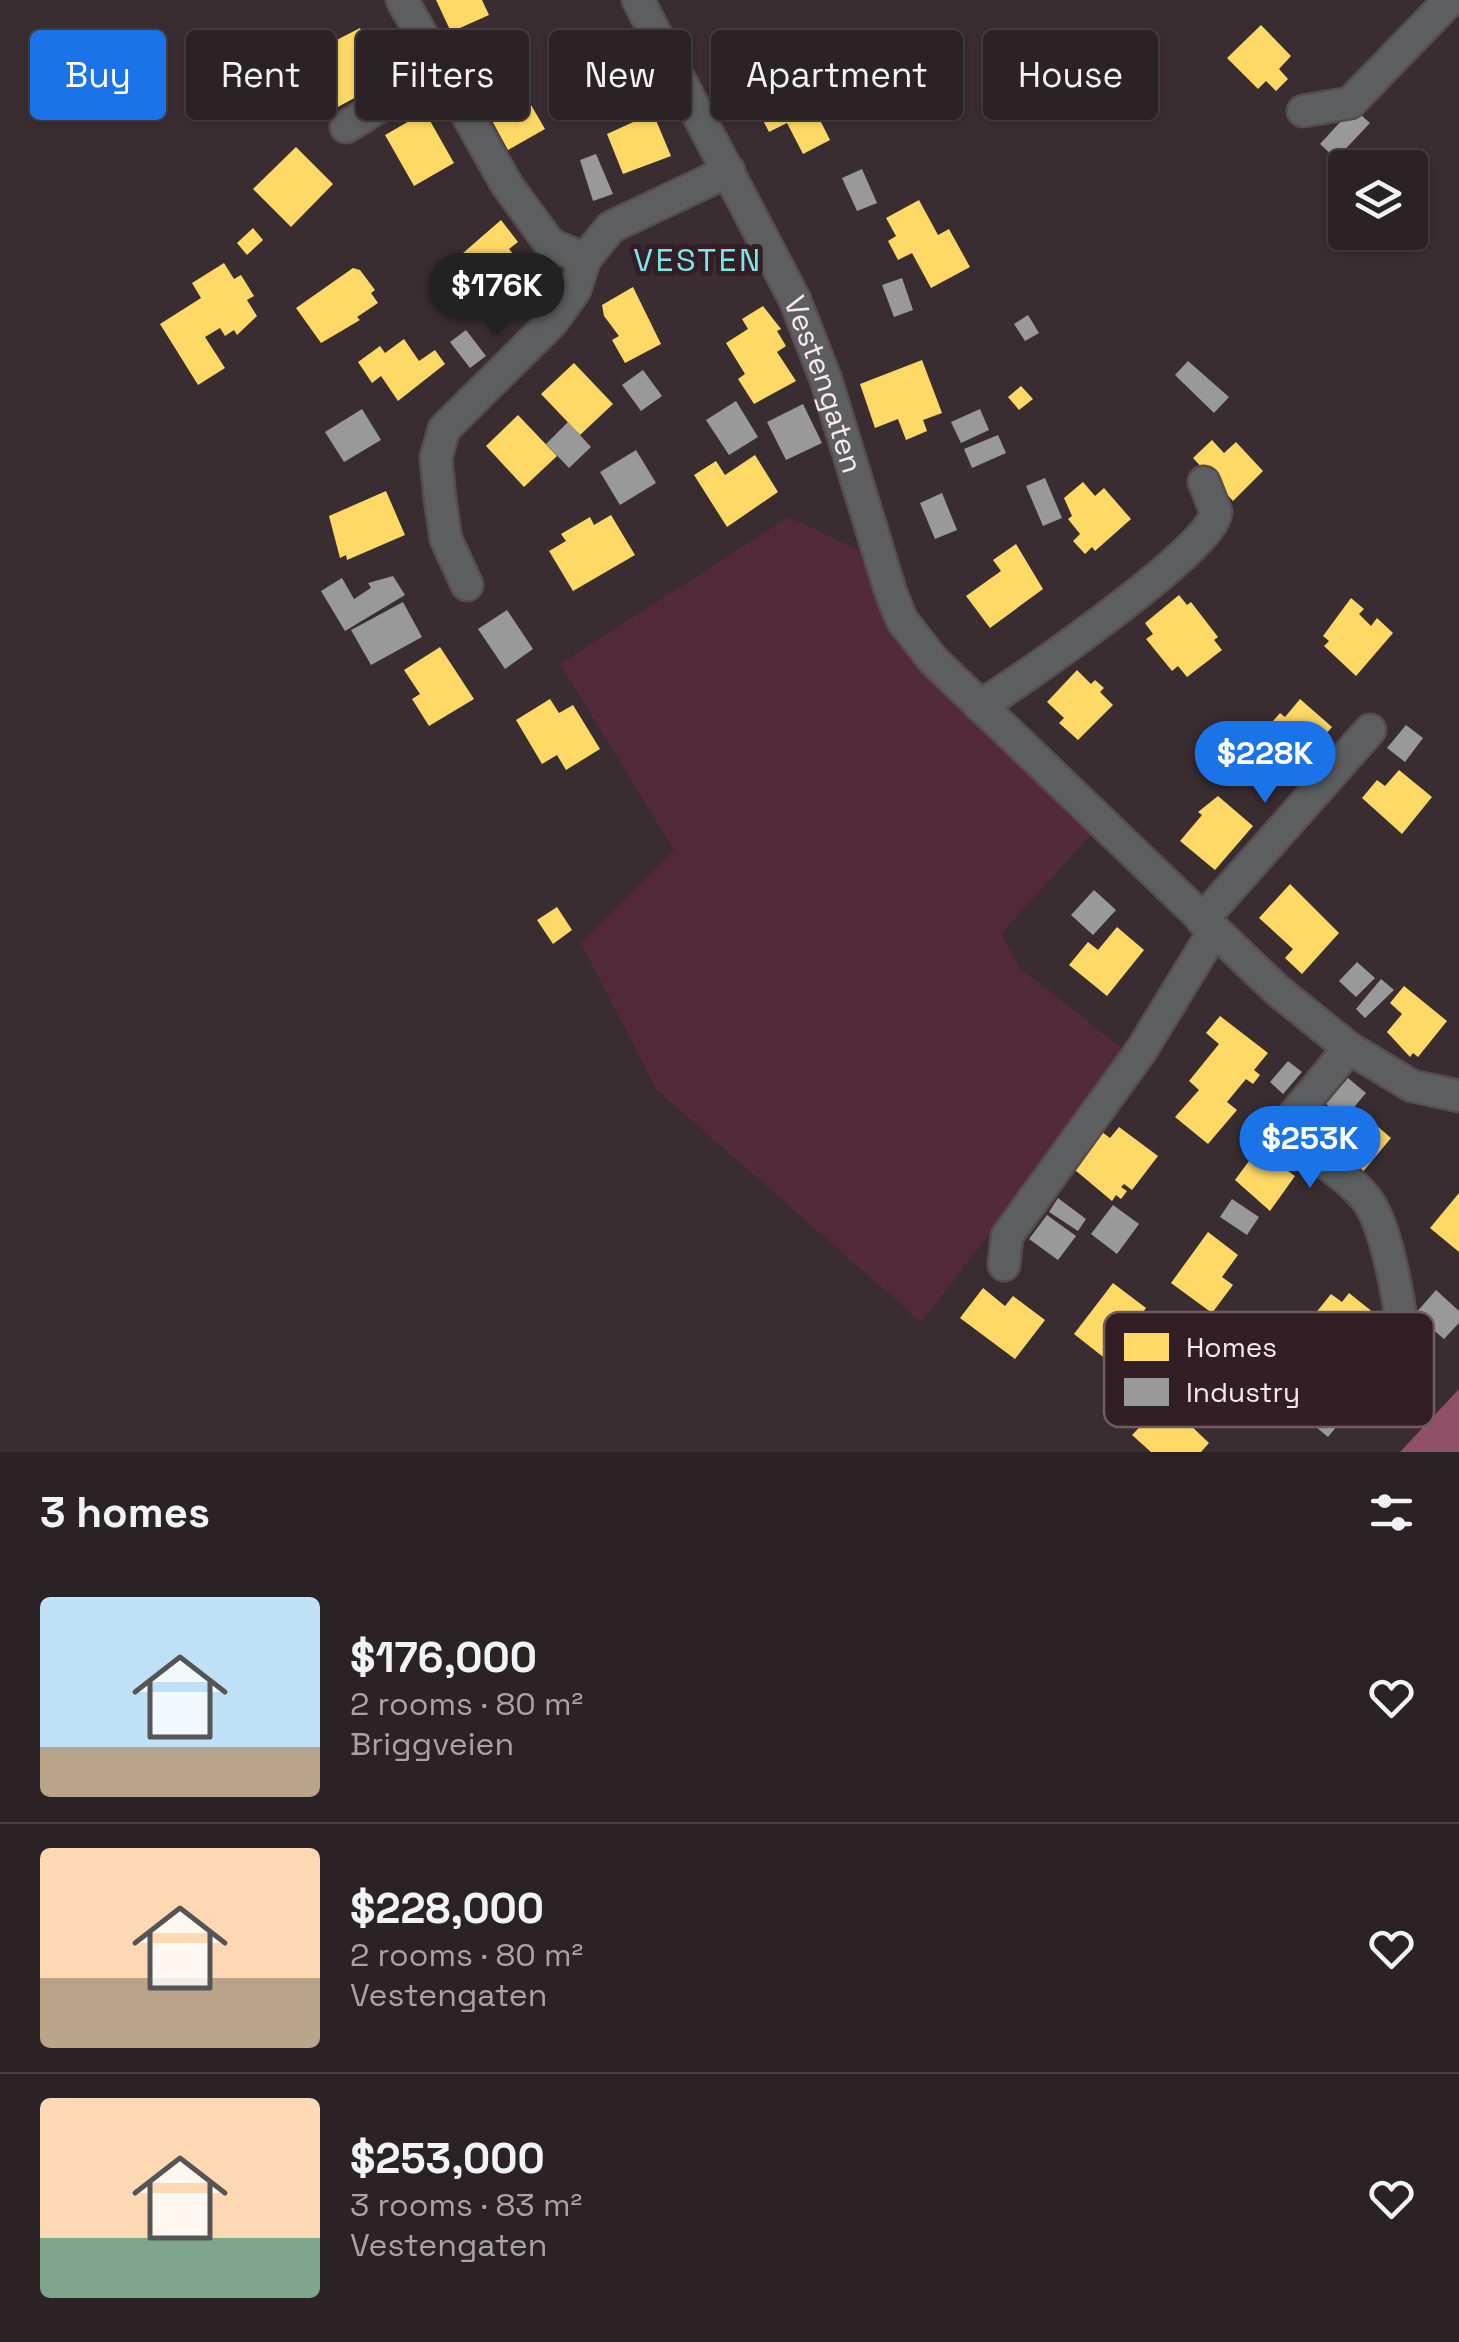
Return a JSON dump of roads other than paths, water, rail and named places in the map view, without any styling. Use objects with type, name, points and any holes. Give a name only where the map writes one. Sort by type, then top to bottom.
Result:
[{"type":"street","points":[[402,0],[419,30]]},
{"type":"street","name":"Vestengaten","points":[[638,0],[795,300],[820,364],[902,620],[933,660],[1208,925],[1349,1048],[1412,1086],[1459,1096]]},
{"type":"street","points":[[1303,111],[1350,102],[1450,0]]},
{"type":"street","points":[[346,127],[357,120]]},
{"type":"street","points":[[470,120],[507,184],[550,244],[585,259]]},
{"type":"street","points":[[467,585],[446,540],[436,458],[444,429],[552,322],[574,290],[585,259],[611,227],[730,171]]},
{"type":"street","points":[[980,706],[1118,608],[1209,532],[1216,512],[1204,482]]},
{"type":"street","points":[[1004,1265],[1007,1236],[1142,1052],[1208,925],[1370,730]]},
{"type":"street","points":[[1349,1048],[1294,1115],[1296,1138],[1352,1184],[1371,1207],[1399,1312]]},
{"type":"district","name":"VESTEN","points":[[698,260]]}]
